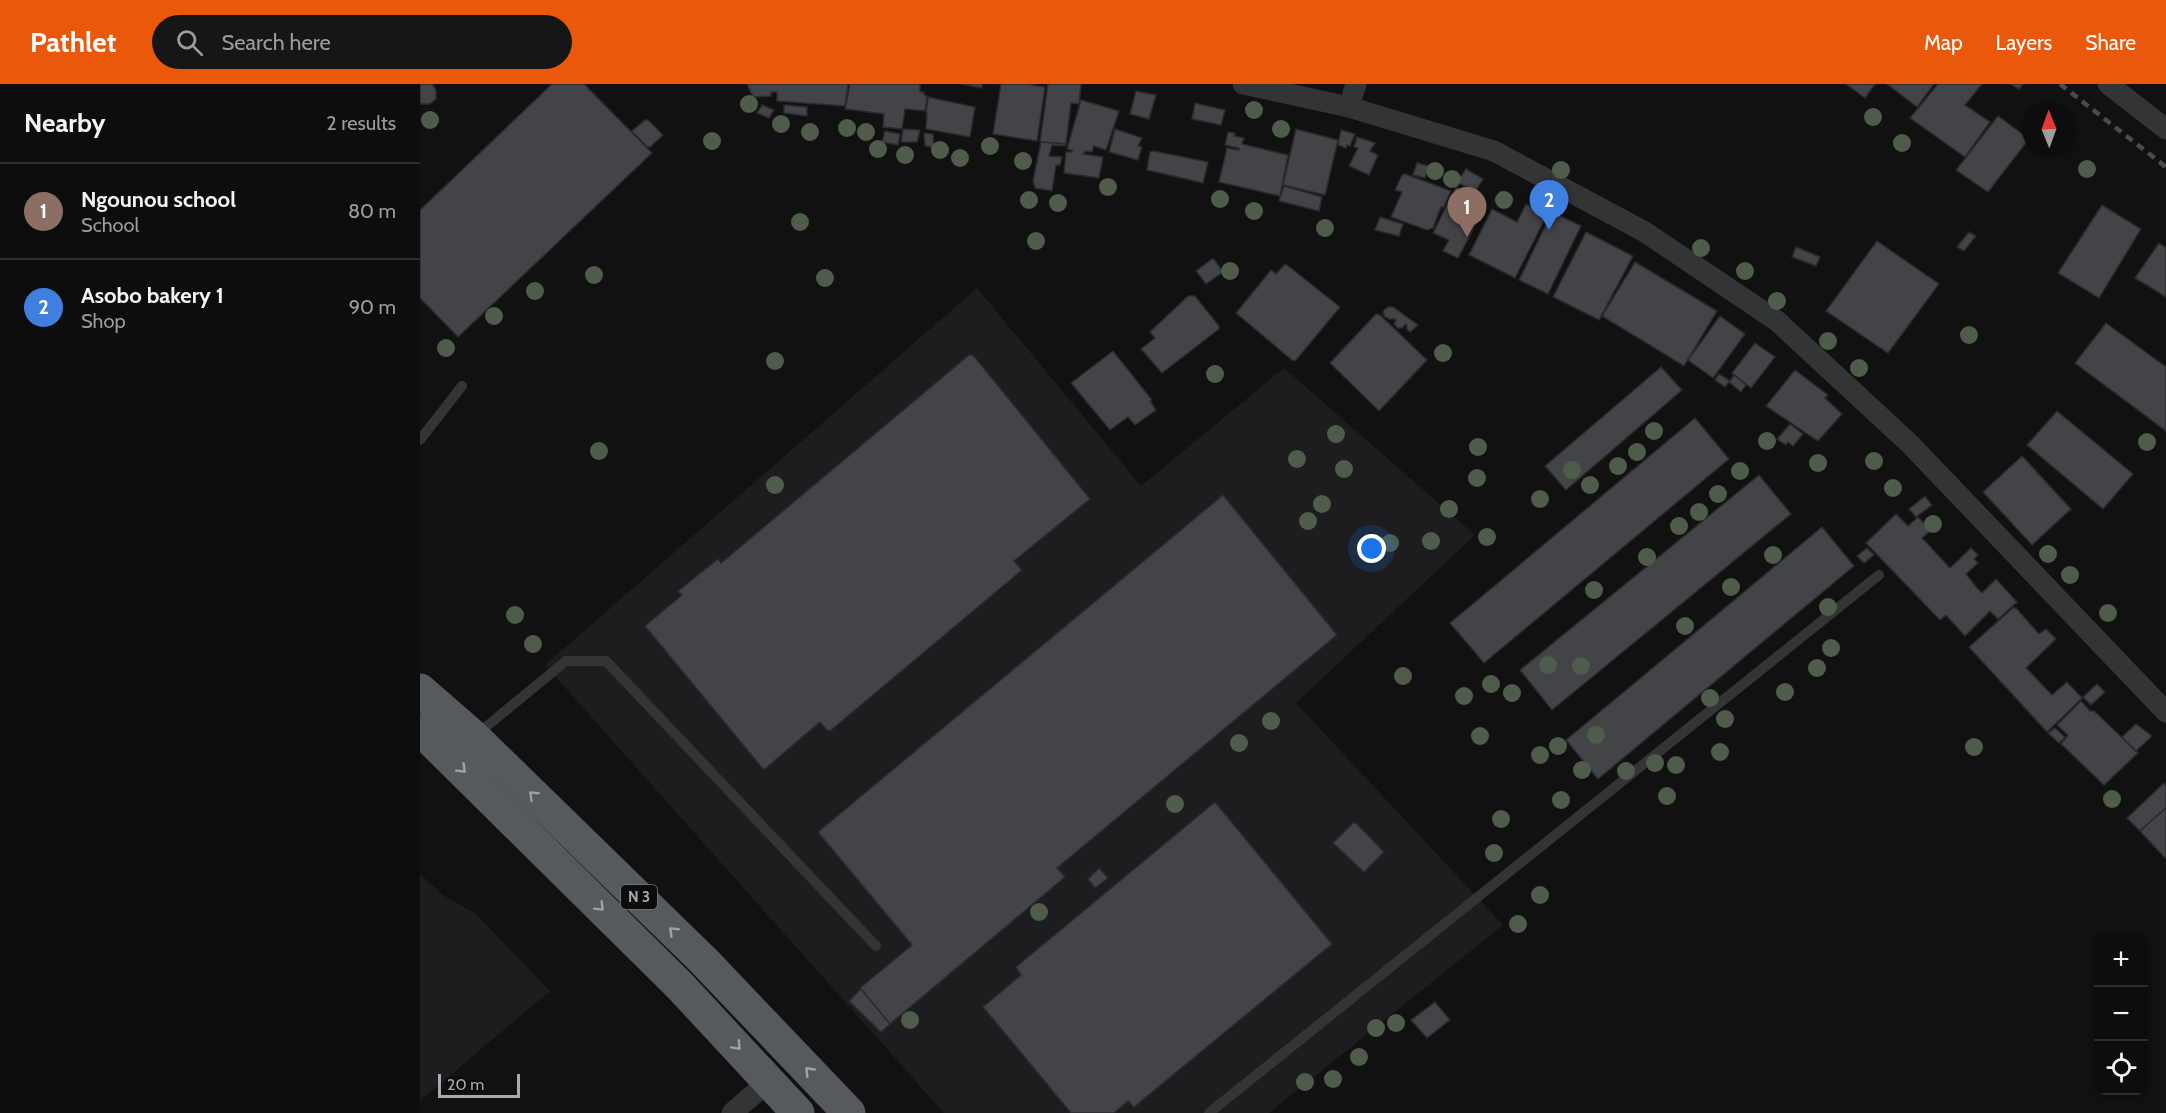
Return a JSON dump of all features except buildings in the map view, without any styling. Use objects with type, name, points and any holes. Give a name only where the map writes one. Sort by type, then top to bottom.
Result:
[{"type":"highway","name":"N 3","points":[[420,690],[474,737],[704,961],[849,1113]]},
{"type":"highway","name":"N 3","points":[[420,729],[680,986],[798,1113]]},
{"type":"highway","points":[[680,986],[704,961]]},
{"type":"street","points":[[1244,84],[1349,106],[1494,151],[1645,232],[1777,321],[1910,444],[2166,712]]},
{"type":"street","points":[[1349,106],[1356,84]]},
{"type":"street","points":[[2108,84],[2166,129]]},
{"type":"street","points":[[732,1113],[769,1081]]},
{"type":"lane","points":[[420,440],[462,386]]},
{"type":"lane","points":[[1209,1113],[1879,575]]},
{"type":"lane","points":[[474,737],[566,661],[606,661],[876,946]]},
{"type":"shaded area","points":[[977,288],[1141,486],[1284,368],[1475,535],[1296,703],[1503,925],[1269,1113],[944,1113],[545,665]]},
{"type":"shaded area","points":[[420,874],[443,895],[476,914],[550,991],[420,1101]]},
{"type":"railway","points":[[2060,84],[2166,167]]},
{"type":"place","name":"Asobo bakery 1","points":[[1549,230]]},
{"type":"place","name":"Ngounou school","points":[[1467,237]]}]
